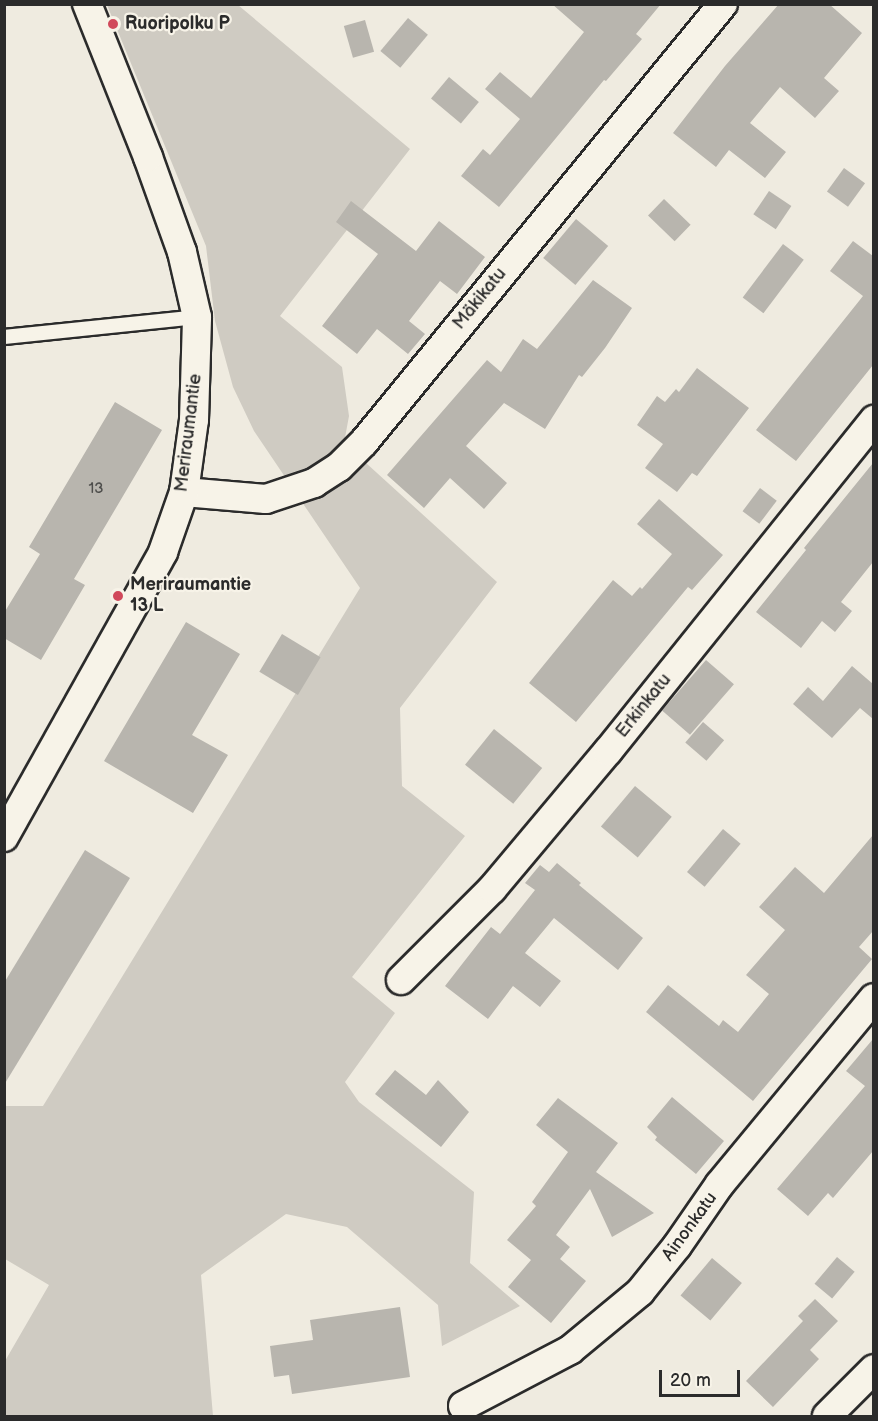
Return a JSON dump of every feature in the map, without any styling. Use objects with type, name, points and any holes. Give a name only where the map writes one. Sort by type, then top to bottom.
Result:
[{"type":"street","name":"Meriraumantie","points":[[4,837],[163,552],[184,492],[194,420],[197,317],[182,252],[148,157],[87,4]]},
{"type":"street","name":"Mäkikatu","points":[[184,492],[266,498],[314,483],[339,467],[364,442],[723,4]]},
{"type":"street","name":"Erkinkatu","points":[[401,981],[500,880],[608,751],[873,420]]},
{"type":"street","name":"Ainonkatu","points":[[463,1406],[570,1350],[640,1292],[677,1246],[720,1184],[873,998]]},
{"type":"street","points":[[827,1416],[873,1369]]},
{"type":"lane","points":[[4,338],[197,317]]},
{"type":"shaded area","points":[[107,5],[238,5],[410,149],[280,316],[342,367],[349,416],[344,443],[497,582],[400,708],[402,786],[465,836],[352,977],[395,1013],[345,1082],[359,1102],[474,1192],[470,1263],[520,1306],[442,1346],[438,1305],[347,1227],[286,1214],[201,1275],[213,1416],[5,1416],[5,1361],[49,1285],[5,1259],[5,1106],[43,1106],[360,588],[254,431],[233,387],[215,321],[206,246]]},
{"type":"building","points":[[552,4],[661,4],[636,34],[642,39],[606,81],[604,80],[499,207],[461,176],[483,149],[490,155],[520,119],[485,89],[500,72],[531,98],[584,32]]},
{"type":"building","points":[[779,4],[829,4],[862,33],[824,78],[839,91],[815,118],[780,87],[750,123],[786,152],[765,178],[729,150],[716,167],[673,133],[725,66]]},
{"type":"building","points":[[408,18],[428,35],[400,68],[380,51]]},
{"type":"building","points":[[365,20],[374,52],[353,58],[344,26]]},
{"type":"building","points":[[449,77],[479,102],[461,124],[431,98]]},
{"type":"building","points":[[844,168],[865,183],[848,207],[827,191]]},
{"type":"building","points":[[769,191],[791,206],[776,229],[753,214]]},
{"type":"building","points":[[664,199],[691,225],[675,241],[648,216]]},
{"type":"building","points":[[351,201],[416,251],[439,221],[485,257],[457,294],[440,281],[409,321],[425,334],[408,354],[377,329],[357,354],[322,326],[378,254],[336,222]]},
{"type":"building","points":[[576,219],[608,246],[575,285],[543,258]]},
{"type":"building","points":[[853,241],[873,256],[873,365],[796,461],[756,430],[863,296],[830,271]]},
{"type":"building","points":[[783,244],[804,260],[763,313],[743,298]]},
{"type":"building","points":[[593,280],[632,308],[605,348],[582,377],[579,375],[545,429],[504,403],[466,446],[507,483],[484,509],[450,478],[424,508],[387,475],[487,360],[501,372],[523,339],[537,349]]},
{"type":"building","points":[[697,368],[749,408],[697,476],[692,473],[677,492],[645,468],[663,444],[637,425],[657,396],[665,402],[676,389],[679,392]]},
{"type":"building","points":[[115,402],[162,430],[74,579],[85,585],[41,660],[4,638],[4,613],[40,554],[29,547]]},
{"type":"building","points":[[873,463],[873,562],[841,602],[852,611],[835,632],[822,621],[801,648],[756,612]]},
{"type":"building","points":[[760,488],[777,501],[759,524],[743,511]]},
{"type":"building","points":[[659,499],[723,555],[692,590],[688,587],[576,722],[529,683],[613,580],[632,596],[640,587],[642,589],[672,554],[637,524]]},
{"type":"building","points":[[186,622],[240,654],[192,735],[228,755],[193,813],[104,761]]},
{"type":"building","points":[[282,634],[321,657],[298,695],[259,672]]},
{"type":"building","points":[[706,660],[734,684],[690,735],[662,711]]},
{"type":"building","points":[[852,666],[873,684],[873,719],[860,708],[832,738],[793,704],[808,687],[823,701]]},
{"type":"building","points":[[703,722],[724,740],[706,761],[685,742]]},
{"type":"building","points":[[494,729],[542,768],[513,804],[465,765]]},
{"type":"building","points":[[635,786],[672,817],[638,857],[601,827]]},
{"type":"building","points":[[723,829],[741,844],[705,887],[687,872]]},
{"type":"building","points":[[873,835],[873,931],[859,947],[872,959],[753,1101],[646,1012],[668,985],[719,1026],[723,1020],[738,1032],[769,994],[746,975],[785,930],[759,907],[795,867],[824,893]]},
{"type":"building","points":[[85,850],[130,878],[4,1085],[4,983]]},
{"type":"building","points":[[557,863],[581,883],[579,885],[643,938],[618,970],[554,918],[525,953],[561,981],[540,1007],[513,986],[488,1019],[445,986],[491,927],[500,934],[535,890],[525,883],[540,865],[549,872]]},
{"type":"building","points":[[873,1039],[873,1151],[833,1198],[828,1193],[808,1216],[777,1189],[865,1086],[846,1071]]},
{"type":"building","points":[[395,1070],[426,1095],[438,1080],[469,1112],[441,1147],[375,1094]]},
{"type":"building","points":[[672,1097],[724,1141],[696,1174],[655,1140],[657,1137],[647,1127]]},
{"type":"building","points":[[558,1098],[618,1143],[596,1172],[654,1213],[612,1237],[590,1189],[556,1235],[570,1247],[560,1259],[586,1281],[551,1323],[508,1287],[531,1260],[507,1240],[536,1206],[532,1202],[568,1152],[536,1125]]},
{"type":"building","points":[[837,1257],[855,1272],[832,1299],[815,1284]]},
{"type":"building","points":[[712,1258],[742,1283],[710,1321],[681,1296]]},
{"type":"building","points":[[815,1299],[838,1321],[810,1350],[819,1359],[773,1407],[746,1381],[803,1321],[798,1316]]},
{"type":"building","points":[[400,1307],[410,1377],[292,1394],[289,1375],[274,1377],[270,1346],[313,1340],[310,1320]]},
{"type":"place","name":"Ruoripolku P","points":[[113,24]]},
{"type":"place","name":"Meriraumantie 13 L","points":[[118,596]]}]
